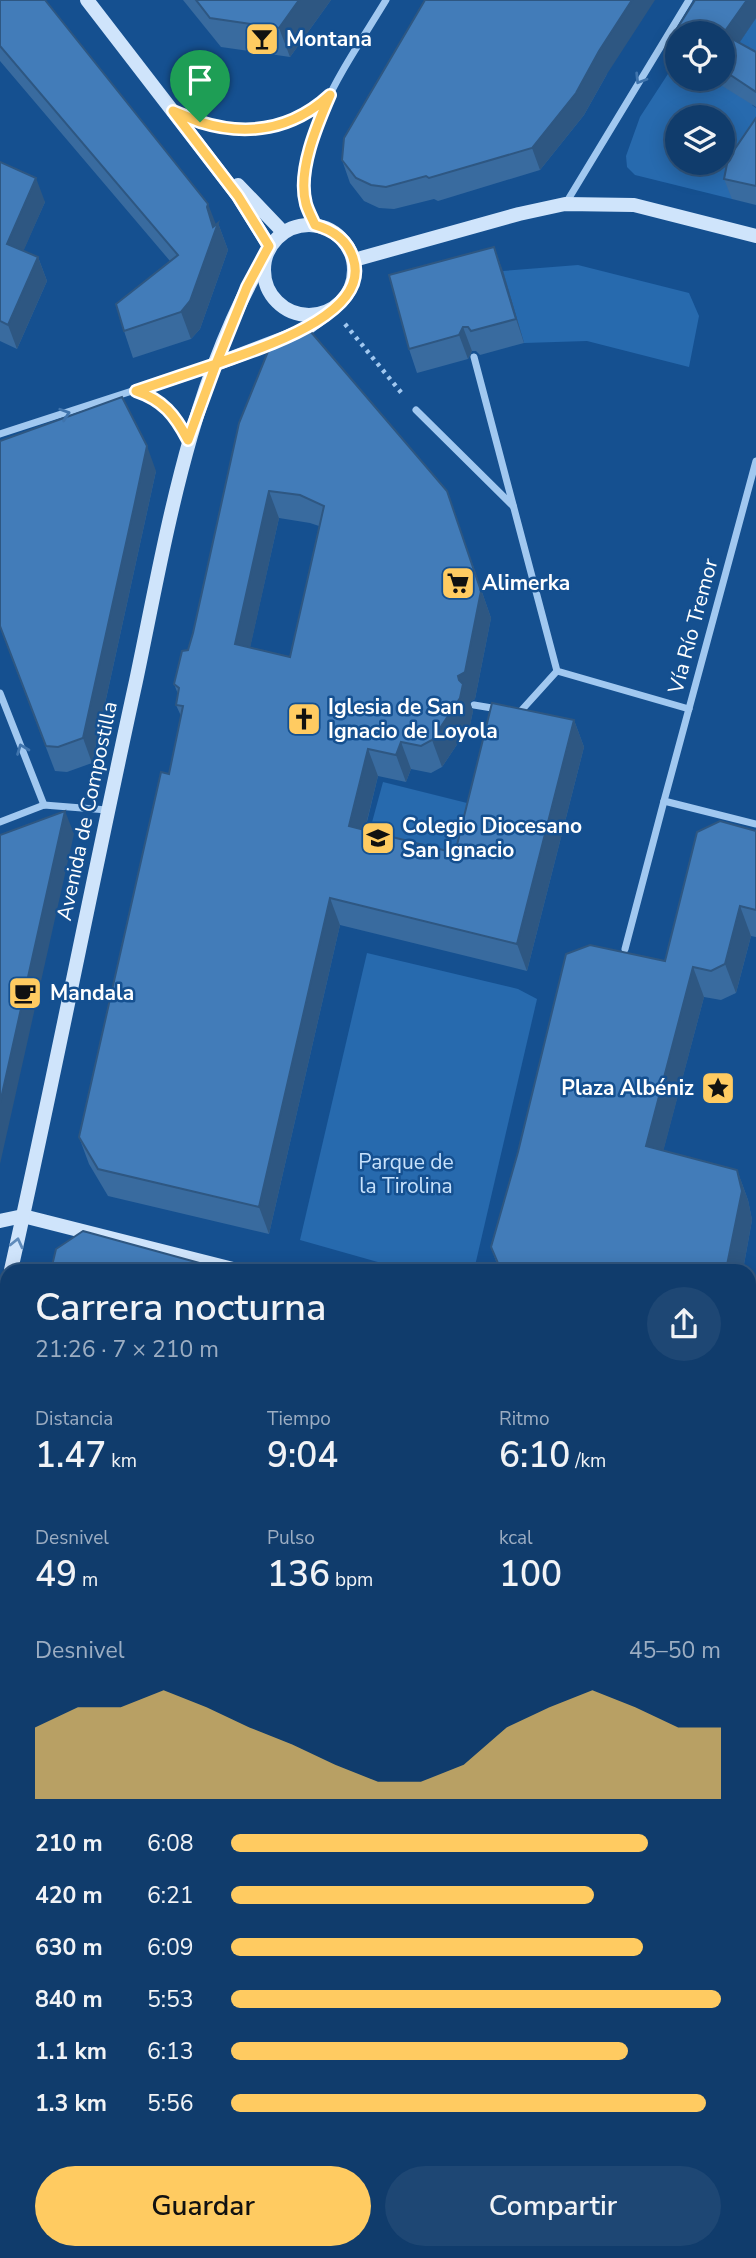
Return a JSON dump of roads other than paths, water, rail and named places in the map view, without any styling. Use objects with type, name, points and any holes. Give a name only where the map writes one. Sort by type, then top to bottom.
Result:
[{"type":"street","points":[[87,0],[238,196],[267,252]]},
{"type":"street","points":[[315,225],[305,202],[306,170],[313,134],[330,95],[386,0]]},
{"type":"street","points":[[565,204],[689,0]]},
{"type":"street","points":[[173,111],[223,129],[248,130],[287,123],[312,111],[330,95]]},
{"type":"street","points":[[173,111],[284,232]]},
{"type":"street","points":[[354,261],[519,214],[565,204],[634,205],[756,236]]},
{"type":"street","points":[[0,434],[216,364],[305,330],[332,309],[344,299],[355,275],[354,261],[348,246],[339,236],[315,225],[300,225],[284,232],[267,252],[264,274],[268,290],[278,303],[294,313],[314,315],[332,309]]},
{"type":"street","name":"Avenida de Compostilla","points":[[12,1264],[188,440],[247,287],[267,252]]},
{"type":"street","points":[[474,357],[557,671]]},
{"type":"street","points":[[136,391],[156,398],[178,422],[188,440]]},
{"type":"street","points":[[416,410],[513,507]]},
{"type":"street","name":"Vía Río Tremor","points":[[625,949],[756,461]]},
{"type":"street","points":[[557,671],[689,709]]},
{"type":"street","points":[[474,705],[519,713],[557,671]]},
{"type":"street","points":[[0,693],[44,805]]},
{"type":"street","points":[[664,801],[756,824]]},
{"type":"street","points":[[0,822],[44,805],[107,810]]},
{"type":"street","points":[[0,1221],[23,1216],[213,1264]]},
{"type":"place","name":"Montana","points":[[262,39]]},
{"type":"place","name":"Alimerka","points":[[458,583]]},
{"type":"place","name":"Iglesia de San Ignacio de Loyola","points":[[304,719]]},
{"type":"place","name":"Colegio Diocesano San Ignacio","points":[[378,838]]},
{"type":"place","name":"Mandala","points":[[25,993]]},
{"type":"place","name":"Plaza Albéniz","points":[[718,1088]]},
{"type":"park label","name":"Parque de la Tirolina","points":[[406,1174]]}]
